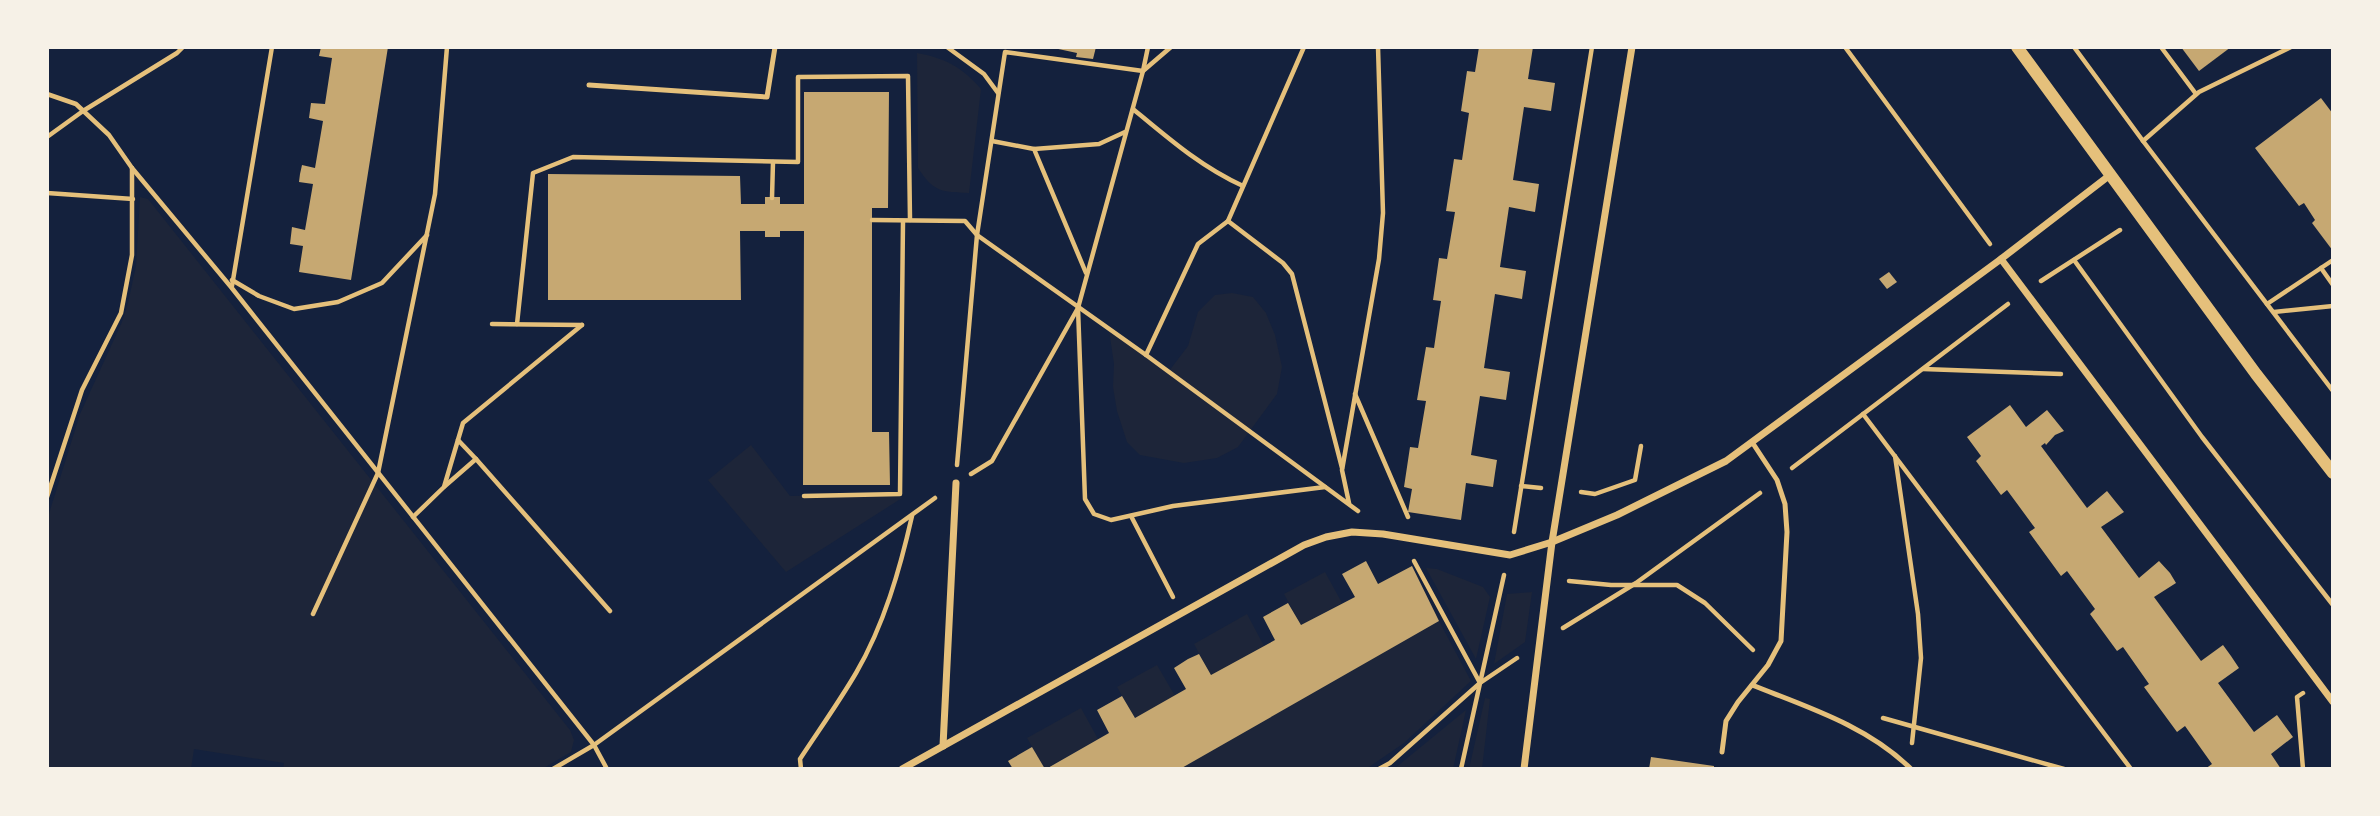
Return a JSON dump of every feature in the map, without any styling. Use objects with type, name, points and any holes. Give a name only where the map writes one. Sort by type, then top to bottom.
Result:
[{"type":"street","points":[[1524,769],[1552,542],[1632,47]]},
{"type":"street","points":[[2017,47],[2256,374],[2333,473]]},
{"type":"street","points":[[902,769],[1304,545],[1326,537],[1352,533],[1383,534],[1510,555],[1552,542],[1617,515],[1726,461],[2001,259],[2110,174]]},
{"type":"street","points":[[2001,259],[2333,702]]},
{"type":"street","points":[[943,746],[956,483]]},
{"type":"lane","points":[[589,85],[767,97],[775,47]]},
{"type":"lane","points":[[1721,752],[1726,721],[1768,665],[1781,641],[1787,533],[1785,504],[1777,480],[1752,442]]},
{"type":"lane","points":[[1752,685],[1852,727],[1910,767]]},
{"type":"path","points":[[47,137],[83,111],[177,54],[183,47]]},
{"type":"path","points":[[232,284],[272,47]]},
{"type":"path","points":[[313,614],[378,473],[435,194],[447,47]]},
{"type":"path","points":[[947,47],[984,74],[999,94]]},
{"type":"path","points":[[553,769],[594,745],[956,483],[992,461],[1078,308],[1148,47]]},
{"type":"path","points":[[956,483],[977,235],[999,94],[1003,50],[1143,71],[1171,47]]},
{"type":"path","points":[[1146,355],[1198,244],[1228,221],[1304,47]]},
{"type":"path","points":[[1342,470],[1379,259],[1382,213],[1378,47]]},
{"type":"path","points":[[1461,769],[1510,555],[1592,47]]},
{"type":"path","points":[[1845,47],[2001,259]]},
{"type":"path","points":[[2074,47],[2333,391]]},
{"type":"path","points":[[2161,47],[2196,94]]},
{"type":"path","points":[[2143,141],[2196,94],[2291,47]]},
{"type":"path","points":[[517,324],[533,173],[573,157],[798,162],[798,78],[908,76],[910,220]]},
{"type":"path","points":[[47,94],[76,104],[109,135],[132,168],[232,284],[594,745],[607,769]]},
{"type":"path","points":[[1133,109],[1189,156],[1243,186]]},
{"type":"path","points":[[992,141],[1034,149],[1099,144],[1126,132]]},
{"type":"path","points":[[1034,149],[1087,275]]},
{"type":"path","points":[[772,198],[773,162]]},
{"type":"path","points":[[47,497],[82,390],[121,313],[132,255],[132,168]]},
{"type":"path","points":[[47,193],[133,198]]},
{"type":"path","points":[[872,220],[965,221],[977,235],[1349,503],[1383,534]]},
{"type":"path","points":[[804,496],[900,495],[903,220]]},
{"type":"path","points":[[1228,221],[1283,263],[1292,274],[1349,503]]},
{"type":"path","points":[[1379,769],[1390,763],[1480,683],[1541,641],[1636,583],[2025,292],[2120,230]]},
{"type":"path","points":[[232,284],[293,309],[338,302],[382,283],[427,234]]},
{"type":"path","points":[[2074,260],[2202,437],[2333,605]]},
{"type":"path","points":[[2267,304],[2333,260]]},
{"type":"path","points":[[2321,268],[2333,285]]},
{"type":"path","points":[[2273,313],[2333,306]]},
{"type":"path","points":[[1078,308],[1086,499],[1094,514],[1111,520],[1174,506],[1326,487]]},
{"type":"path","points":[[444,487],[463,423],[582,325],[492,324]]},
{"type":"path","points":[[1922,369],[2088,375]]},
{"type":"path","points":[[1355,393],[1418,541]]},
{"type":"path","points":[[1863,414],[2131,769]]},
{"type":"path","points":[[458,440],[610,611]]},
{"type":"path","points":[[1521,486],[1595,494],[1635,480],[1641,446]]},
{"type":"path","points":[[1895,455],[1922,658],[1910,767]]},
{"type":"path","points":[[413,517],[476,459]]},
{"type":"path","points":[[801,769],[800,759],[857,672],[879,623],[901,567],[912,515]]},
{"type":"path","points":[[1131,516],[1159,570]]},
{"type":"path","points":[[1426,562],[1413,560],[1480,683]]},
{"type":"path","points":[[1490,575],[1611,584],[1677,584],[1704,603],[1768,665]]},
{"type":"path","points":[[2297,697],[2303,769]]},
{"type":"path","points":[[1880,718],[2064,769]]},
{"type":"path","points":[[2125,769],[2126,762]]},
{"type":"shaded area","points":[[917,53],[952,65],[981,89],[969,193],[939,189],[929,182],[918,168]]},
{"type":"shaded area","points":[[140,197],[148,199],[570,730],[574,740],[571,752],[542,769],[283,769],[284,763],[194,749],[191,769],[47,769],[47,520],[80,414],[128,303],[136,266]]},
{"type":"shaded area","points":[[1232,293],[1253,297],[1266,313],[1275,335],[1282,367],[1277,394],[1238,447],[1217,458],[1184,463],[1140,455],[1127,442],[1117,411],[1109,330],[1169,371],[1188,346],[1198,312],[1215,295]]},
{"type":"shaded area","points":[[751,445],[790,496],[900,494],[902,498],[786,572],[708,480]]},
{"type":"shaded area","points":[[1426,568],[1437,569],[1483,587],[1490,597],[1476,659]]},
{"type":"shaded area","points":[[1325,572],[1342,603],[1301,625],[1284,594]]},
{"type":"shaded area","points":[[1532,592],[1525,642],[1494,664],[1507,594]]},
{"type":"shaded area","points":[[1247,614],[1264,646],[1211,675],[1194,644]]},
{"type":"shaded area","points":[[1439,621],[1471,681],[1404,743],[1369,767],[1180,769]]},
{"type":"shaded area","points":[[1157,665],[1175,696],[1135,718],[1117,687]]},
{"type":"shaded area","points":[[1485,698],[1490,699],[1482,769],[1469,769]]},
{"type":"shaded area","points":[[1081,708],[1098,739],[1045,769],[1027,738]]},
{"type":"shaded area","points":[[1466,710],[1453,769],[1394,769]]},
{"type":"building","points":[[321,47],[388,47],[351,280],[299,272],[303,246],[290,244],[292,227],[305,230],[313,184],[299,182],[300,174],[302,165],[315,168],[323,121],[309,118],[311,103],[325,104],[332,58],[319,56]]},
{"type":"building","points":[[1049,47],[1096,47],[1093,59],[1076,57],[1077,53]]},
{"type":"building","points":[[1479,47],[1533,47],[1528,79],[1555,83],[1551,111],[1524,107],[1513,180],[1539,184],[1535,212],[1509,207],[1500,267],[1526,271],[1522,299],[1495,294],[1484,368],[1510,372],[1506,400],[1480,396],[1471,455],[1497,460],[1493,487],[1466,483],[1461,520],[1408,512],[1412,489],[1404,487],[1410,447],[1418,448],[1426,401],[1417,400],[1426,347],[1434,348],[1441,301],[1433,300],[1439,258],[1447,259],[1455,212],[1446,211],[1454,159],[1462,160],[1469,113],[1461,111],[1467,71],[1475,72]]},
{"type":"building","points":[[2181,47],[2231,47],[2199,71]]},
{"type":"building","points":[[804,92],[889,92],[888,208],[872,208],[872,432],[889,432],[890,485],[803,485],[804,231],[780,231],[780,237],[765,237],[765,231],[740,231],[741,300],[548,300],[548,174],[740,176],[741,204],[765,204],[765,197],[780,197],[780,204],[804,204]]},
{"type":"building","points":[[2321,98],[2333,114],[2333,251],[2312,223],[2315,220],[2304,203],[2299,206],[2255,148]]},
{"type":"building","points":[[1889,272],[1897,282],[1887,289],[1879,279]]},
{"type":"building","points":[[2010,405],[2026,427],[2047,410],[2064,431],[2041,446],[2087,508],[2107,491],[2124,512],[2101,527],[2139,578],[2159,561],[2170,573],[2176,583],[2154,597],[2201,661],[2223,645],[2239,668],[2218,683],[2254,732],[2277,715],[2293,737],[2271,754],[2281,769],[2205,769],[2212,764],[2185,726],[2177,732],[2144,687],[2149,684],[2123,647],[2117,651],[2090,614],[2095,609],[2067,571],[2061,576],[2029,532],[2035,528],[2007,490],[2001,495],[1976,461],[1981,456],[1967,437]]},
{"type":"building","points":[[1366,561],[1378,584],[1412,566],[1439,621],[1180,769],[1046,769],[1109,733],[1097,710],[1122,696],[1135,718],[1186,689],[1174,668],[1188,659],[1199,654],[1211,675],[1275,640],[1263,617],[1288,603],[1301,625],[1355,597],[1342,574]]},
{"type":"building","points":[[1032,747],[1045,769],[1013,769],[1008,761]]},
{"type":"building","points":[[1651,757],[1714,766],[1714,769],[1649,769]]}]
